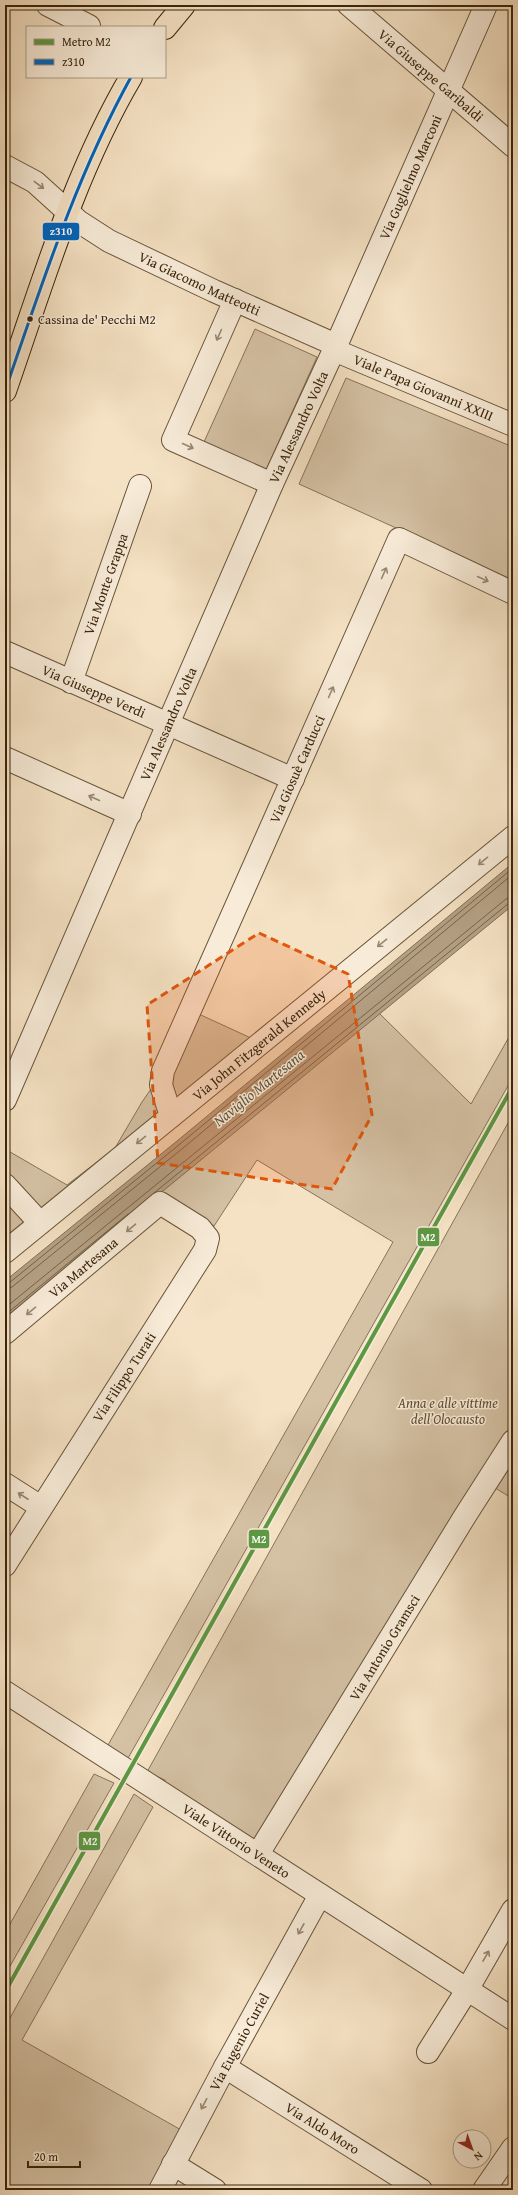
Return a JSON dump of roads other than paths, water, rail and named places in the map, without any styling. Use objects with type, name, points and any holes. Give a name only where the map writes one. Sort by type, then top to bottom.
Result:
[{"type":"main road","points":[[166,27],[184,5]]},
{"type":"main road","points":[[5,391],[68,212],[110,115],[130,78]]},
{"type":"street","points":[[48,5],[89,26]]},
{"type":"street","name":"Via Giuseppe Garibaldi","points":[[349,5],[513,146]]},
{"type":"street","name":"Via Guglielmo Marconi","points":[[337,344],[486,5]]},
{"type":"street","name":"Via Giacomo Matteotti","points":[[5,166],[35,182],[84,225],[109,240],[235,300],[337,344]]},
{"type":"street","points":[[235,300],[173,440],[272,484]]},
{"type":"street","name":"Viale Papa Giovanni XXIII","points":[[337,344],[513,412]]},
{"type":"street","name":"Viale Papa Giovanni XXIII","points":[[337,344],[513,425]]},
{"type":"street","name":"Via Alessandro Volta","points":[[5,1100],[13,1056],[130,814],[272,484],[337,344]]},
{"type":"street","name":"Via Monte Grappa","points":[[71,682],[140,486]]},
{"type":"street","name":"Via Giosuè Carducci","points":[[171,1116],[161,1085],[163,1071],[399,539],[513,593]]},
{"type":"street","name":"Via Giuseppe Verdi","points":[[5,652],[293,778]]},
{"type":"street","points":[[5,758],[130,814]]},
{"type":"street","name":"Via John Fitzgerald Kennedy","points":[[5,1252],[513,837]]},
{"type":"street","points":[[5,1185],[40,1223]]},
{"type":"street","name":"Via Martesana","points":[[5,1333],[160,1203]]},
{"type":"street","name":"Via Filippo Turati","points":[[5,1565],[40,1507],[207,1246],[208,1238],[204,1231],[160,1203]]},
{"type":"street","name":"Via Antonio Gramsci","points":[[258,1854],[465,1516],[513,1441]]},
{"type":"street","points":[[5,1484],[40,1507]]},
{"type":"street","name":"Viale Vittorio Veneto","points":[[5,1692],[160,1794],[258,1854],[513,2019]]},
{"type":"street","name":"Via Eugenio Curiel","points":[[160,2190],[225,2067],[320,1895]]},
{"type":"street","points":[[428,2052],[467,1990],[513,1910]]},
{"type":"street","name":"Via Aldo Moro","points":[[225,2067],[421,2190]]},
{"type":"street","points":[[484,2190],[513,2148]]},
{"type":"street","points":[[173,2164],[215,2190]]},
{"type":"water","name":"Naviglio Martesana","points":[[513,863],[513,905],[5,1320],[5,1281]]},
{"type":"metro line","name":"M2","points":[[5,1992],[513,1086]]},
{"type":"place","name":"Cassina de' Pecchi M2","points":[[30,319]]},
{"type":"park label","name":"Anna e alle vittime dell’Olocausto","points":[[448,1412]]}]
